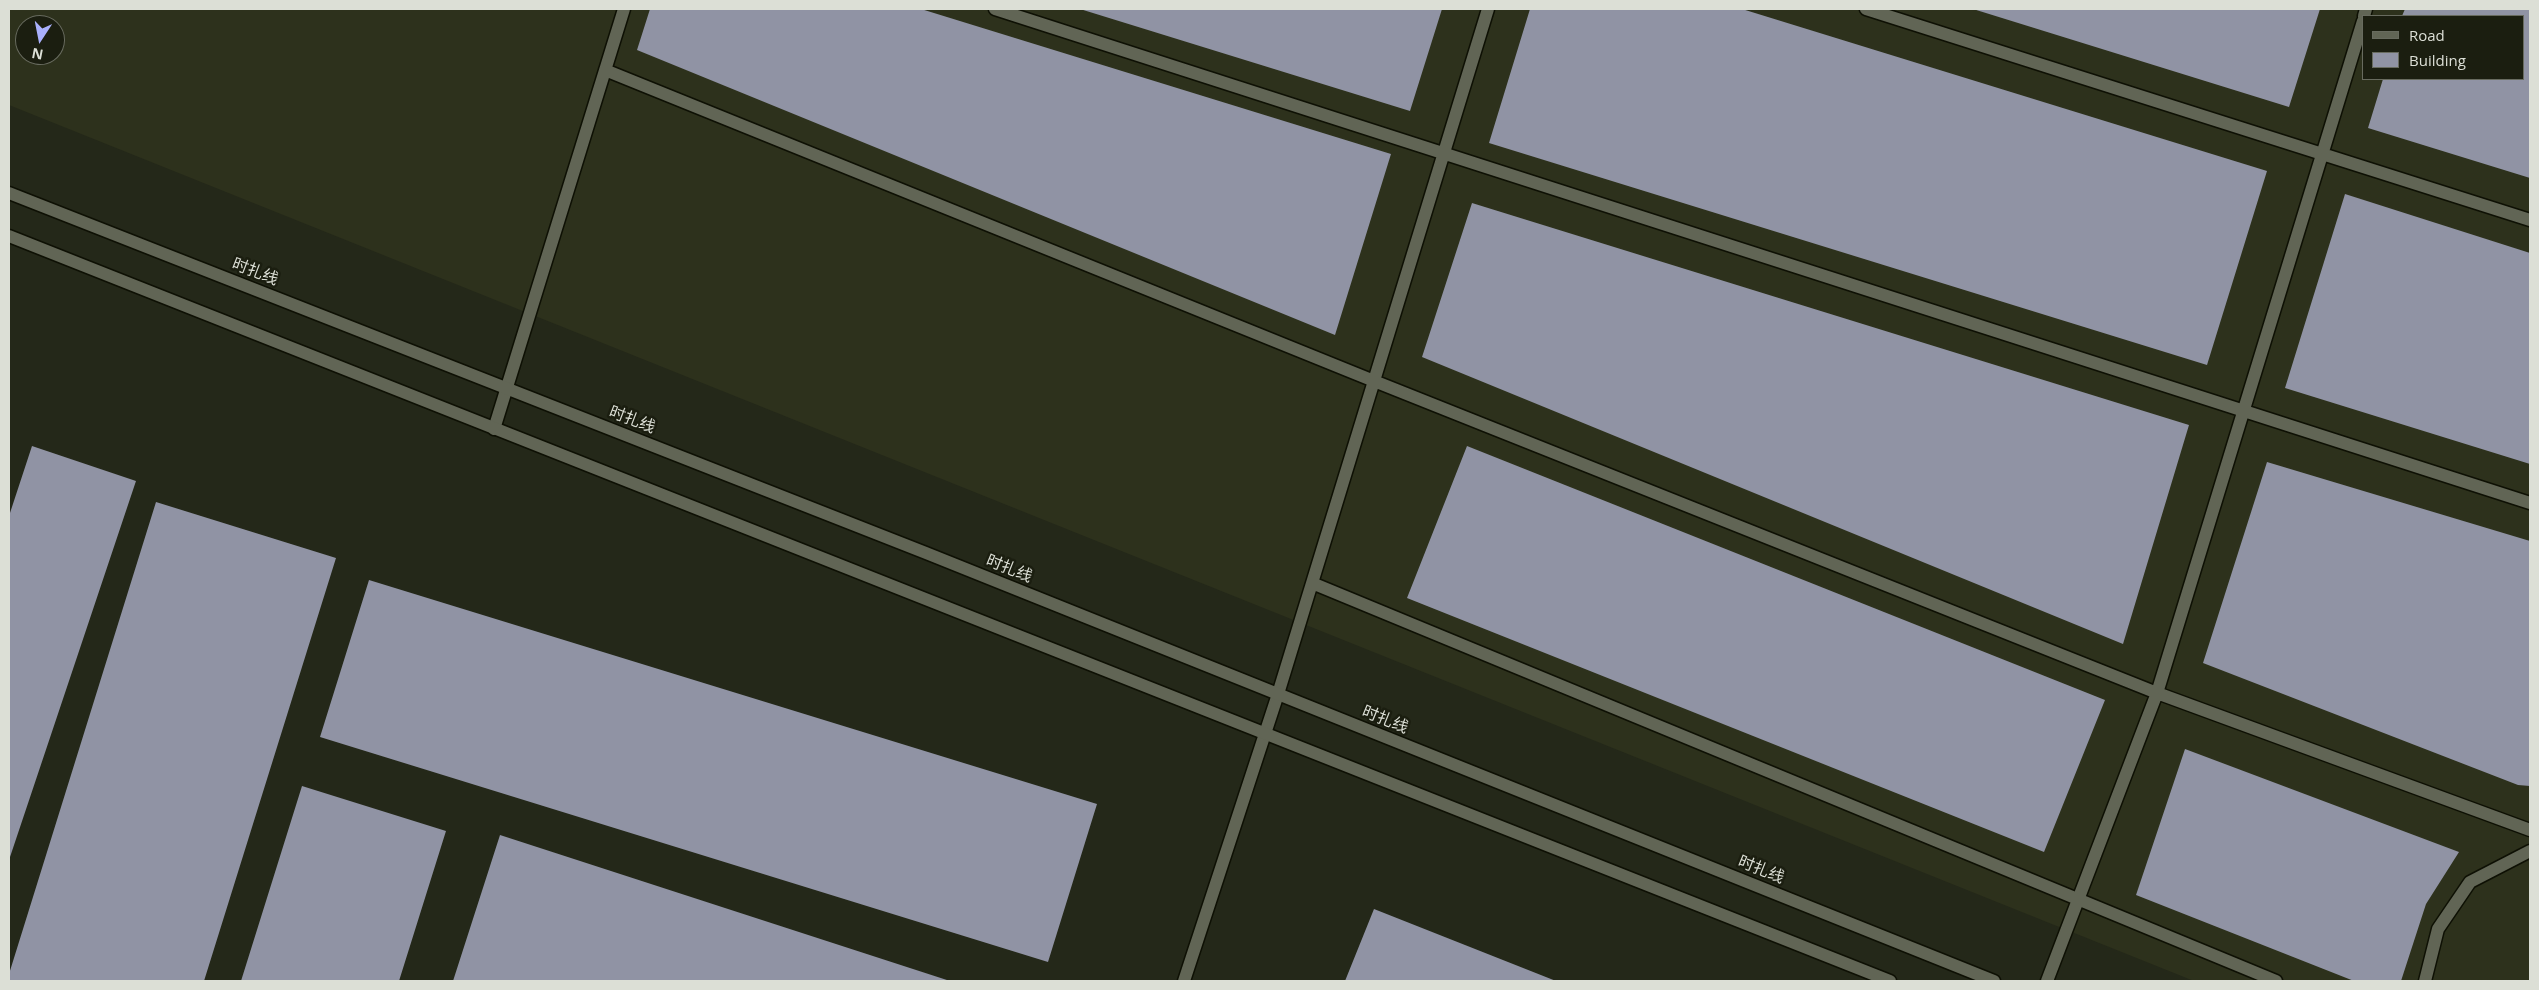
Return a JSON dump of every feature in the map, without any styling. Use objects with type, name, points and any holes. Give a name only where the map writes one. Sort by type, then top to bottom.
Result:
[{"type":"main road","points":[[494,429],[624,9]]},
{"type":"main road","points":[[995,9],[2530,503]]},
{"type":"main road","points":[[1184,981],[1266,734],[1488,9]]},
{"type":"main road","points":[[1866,9],[2530,220]]},
{"type":"main road","points":[[2047,981],[2156,693],[2362,24]]},
{"type":"main road","points":[[605,70],[1374,381],[2156,693],[2530,830]]},
{"type":"main road","name":"时扎线","points":[[9,193],[1278,694],[1994,981]]},
{"type":"main road","points":[[9,236],[1890,981]]},
{"type":"main road","points":[[1312,583],[2276,981]]},
{"type":"main road","points":[[2426,981],[2438,929],[2470,882],[2530,851]]},
{"type":"shaded area","points":[[9,9],[2530,9],[2530,981],[2194,981],[9,105]]},
{"type":"building","points":[[650,9],[921,9],[1391,154],[1335,335],[637,50]]},
{"type":"building","points":[[1080,9],[1442,9],[1410,111]]},
{"type":"building","points":[[1530,9],[1742,9],[2267,171],[2207,365],[1489,143]]},
{"type":"building","points":[[1973,9],[2320,9],[2289,107]]},
{"type":"building","points":[[2405,9],[2530,9],[2530,178],[2368,128],[2383,80],[2524,80],[2524,15],[2402,15]]},
{"type":"building","points":[[2345,194],[2530,253],[2530,464],[2285,388]]},
{"type":"building","points":[[1472,203],[2189,425],[2123,644],[1422,357]]},
{"type":"building","points":[[32,446],[136,481],[9,860],[9,516]]},
{"type":"building","points":[[1467,446],[2105,700],[2044,852],[1407,598]]},
{"type":"building","points":[[2267,462],[2530,541],[2530,786],[2518,785],[2203,663]]},
{"type":"building","points":[[156,502],[336,558],[204,981],[9,981],[9,974]]},
{"type":"building","points":[[369,580],[1097,804],[1048,962],[320,737]]},
{"type":"building","points":[[2185,749],[2459,852],[2426,904],[2401,981],[2354,981],[2136,895]]},
{"type":"building","points":[[302,786],[446,831],[399,981],[241,981]]},
{"type":"building","points":[[500,835],[950,981],[453,981]]},
{"type":"building","points":[[1374,909],[1556,981],[1345,981]]}]
